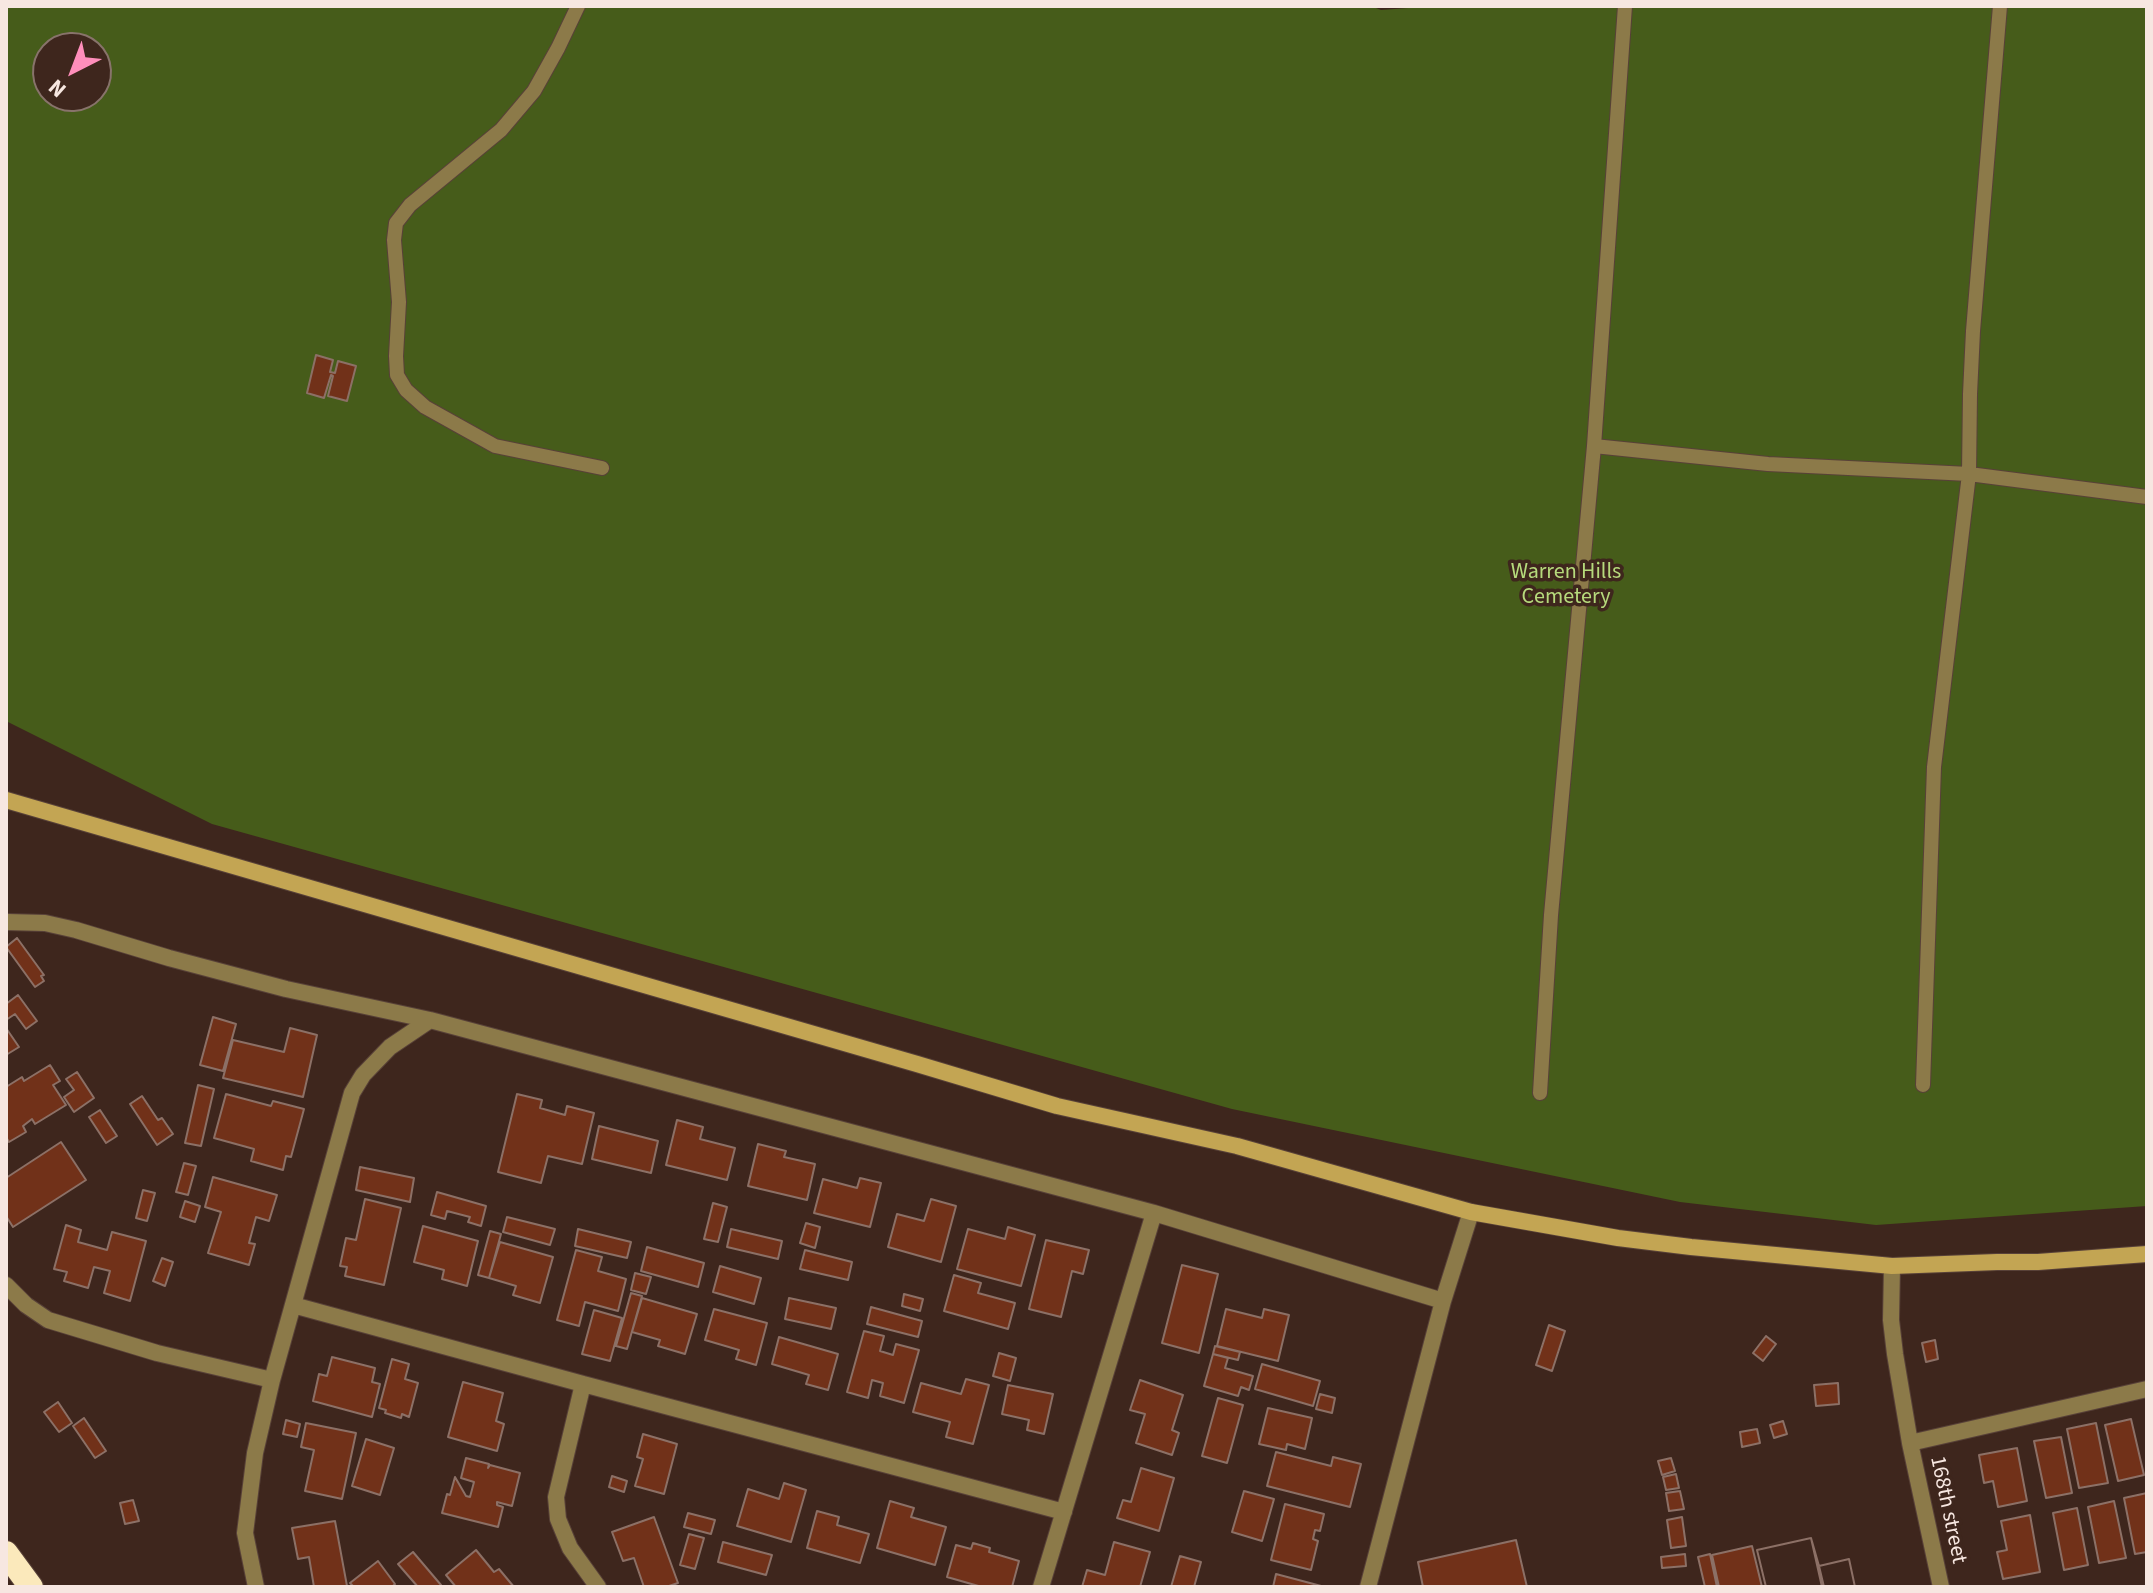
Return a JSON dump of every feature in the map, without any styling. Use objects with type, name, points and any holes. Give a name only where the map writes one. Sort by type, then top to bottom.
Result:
[{"type":"highway","points":[[6,1553],[31,1587]]},
{"type":"street","points":[[6,800],[1057,1106],[1237,1146],[1471,1212],[1676,1246],[1892,1266],[2065,1261],[2147,1254]]},
{"type":"street","points":[[6,922],[45,923],[76,930],[286,989],[430,1020],[1154,1213],[1443,1301]]},
{"type":"street","points":[[256,1587],[245,1533],[255,1453],[272,1380],[352,1093],[363,1075],[390,1047],[430,1020]]},
{"type":"street","points":[[1368,1587],[1443,1301],[1471,1212]]},
{"type":"street","points":[[1041,1587],[1154,1213]]},
{"type":"street","name":"168th street","points":[[1892,1266],[1891,1320],[1910,1443],[1941,1587]]},
{"type":"street","points":[[6,1285],[26,1305],[48,1320],[62,1325],[157,1353],[272,1380]]},
{"type":"street","points":[[293,1305],[1064,1512]]},
{"type":"street","points":[[583,1384],[556,1497],[558,1519],[570,1548],[598,1587]]},
{"type":"street","points":[[1910,1443],[2147,1389]]},
{"type":"lane","points":[[578,6],[534,91],[501,130],[410,205],[396,223],[394,240],[399,302],[396,356],[397,375],[406,390],[425,407],[495,446],[602,468]]},
{"type":"lane","points":[[1540,1093],[1551,915],[1594,446],[1625,6]]},
{"type":"lane","points":[[1923,1085],[1934,767],[1969,474],[1973,331],[2000,6]]},
{"type":"lane","points":[[1594,446],[1768,464],[1969,474],[2147,497]]},
{"type":"green space","name":"Warren Hills Cemetery","points":[[6,6],[1371,6],[1381,10],[1435,6],[2147,6],[2147,1206],[1876,1225],[1680,1202],[1232,1109],[212,824],[6,721]]},
{"type":"building","points":[[316,355],[333,360],[330,372],[335,373],[338,361],[356,366],[347,401],[328,396],[331,375],[324,398],[307,393]]},
{"type":"building","points":[[17,938],[44,975],[41,976],[44,981],[35,987],[6,947]]},
{"type":"building","points":[[18,995],[37,1021],[26,1029],[15,1014],[6,1020],[6,1004]]},
{"type":"building","points":[[213,1017],[236,1024],[223,1071],[200,1065]]},
{"type":"building","points":[[6,1028],[19,1047],[6,1055]]},
{"type":"building","points":[[290,1028],[317,1035],[303,1097],[223,1078],[233,1040],[284,1052]]},
{"type":"building","points":[[50,1065],[60,1081],[53,1085],[66,1105],[35,1124],[32,1119],[23,1126],[26,1132],[9,1142],[6,1137],[6,1087],[22,1077],[24,1081]]},
{"type":"building","points":[[77,1072],[94,1098],[74,1112],[64,1097],[74,1090],[66,1079]]},
{"type":"building","points":[[198,1085],[214,1089],[201,1146],[185,1143]]},
{"type":"building","points":[[226,1094],[271,1106],[273,1101],[304,1109],[291,1157],[286,1156],[283,1170],[251,1161],[254,1149],[214,1138]]},
{"type":"building","points":[[517,1094],[542,1100],[540,1108],[565,1115],[567,1106],[594,1113],[582,1164],[548,1156],[541,1183],[498,1172]]},
{"type":"building","points":[[142,1096],[158,1120],[162,1118],[173,1134],[157,1145],[130,1104]]},
{"type":"building","points":[[100,1110],[117,1136],[106,1143],[89,1117]]},
{"type":"building","points":[[677,1120],[703,1127],[700,1139],[735,1148],[727,1180],[666,1165]]},
{"type":"building","points":[[599,1126],[658,1141],[651,1173],[592,1159]]},
{"type":"building","points":[[61,1142],[86,1180],[13,1227],[6,1216],[6,1178]]},
{"type":"building","points":[[758,1144],[786,1151],[784,1157],[815,1164],[807,1200],[748,1186]]},
{"type":"building","points":[[184,1163],[196,1166],[188,1195],[176,1192]]},
{"type":"building","points":[[360,1167],[414,1178],[410,1202],[356,1190]]},
{"type":"building","points":[[213,1177],[277,1195],[269,1221],[256,1217],[249,1243],[255,1244],[249,1265],[208,1253],[221,1212],[205,1207]]},
{"type":"building","points":[[860,1178],[881,1183],[870,1227],[814,1213],[823,1179],[857,1188]]},
{"type":"building","points":[[143,1190],[155,1193],[147,1221],[136,1218]]},
{"type":"building","points":[[437,1192],[486,1206],[481,1226],[468,1222],[470,1217],[447,1211],[445,1219],[431,1215]]},
{"type":"building","points":[[365,1199],[401,1208],[384,1285],[345,1276],[347,1267],[340,1266],[346,1238],[356,1240]]},
{"type":"building","points":[[931,1199],[956,1206],[941,1262],[888,1247],[897,1214],[924,1221]]},
{"type":"building","points":[[185,1201],[200,1206],[195,1222],[180,1217]]},
{"type":"building","points":[[713,1203],[727,1207],[718,1242],[704,1239]]},
{"type":"building","points":[[507,1217],[555,1229],[550,1245],[503,1232]]},
{"type":"building","points":[[806,1223],[820,1227],[815,1248],[800,1243]]},
{"type":"building","points":[[66,1225],[81,1230],[78,1242],[107,1250],[112,1232],[146,1241],[130,1301],[104,1293],[110,1271],[94,1267],[88,1288],[64,1281],[67,1272],[54,1269]]},
{"type":"building","points":[[423,1226],[478,1241],[467,1286],[442,1279],[444,1270],[414,1262]]},
{"type":"building","points":[[1008,1227],[1035,1235],[1021,1286],[957,1269],[968,1229],[1005,1239]]},
{"type":"building","points":[[578,1229],[631,1242],[627,1258],[575,1246]]},
{"type":"building","points":[[731,1229],[782,1241],[778,1259],[727,1247]]},
{"type":"building","points":[[490,1231],[501,1234],[489,1278],[478,1275]]},
{"type":"building","points":[[1046,1240],[1089,1250],[1083,1274],[1072,1271],[1061,1317],[1029,1309]]},
{"type":"building","points":[[500,1242],[553,1257],[540,1303],[513,1295],[516,1286],[489,1278]]},
{"type":"building","points":[[647,1247],[704,1263],[698,1287],[641,1271]]},
{"type":"building","points":[[576,1250],[602,1257],[598,1271],[626,1279],[618,1311],[585,1302],[579,1326],[557,1320]]},
{"type":"building","points":[[805,1250],[852,1262],[848,1280],[800,1269]]},
{"type":"building","points":[[162,1258],[173,1262],[165,1286],[153,1281]]},
{"type":"building","points":[[1182,1265],[1218,1274],[1199,1353],[1162,1343]]},
{"type":"building","points":[[720,1266],[761,1278],[754,1304],[713,1292]]},
{"type":"building","points":[[635,1273],[651,1277],[646,1294],[631,1290]]},
{"type":"building","points":[[954,1275],[981,1283],[978,1293],[1015,1303],[1008,1329],[944,1311]]},
{"type":"building","points":[[631,1293],[642,1296],[627,1349],[616,1346]]},
{"type":"building","points":[[904,1294],[923,1299],[920,1311],[902,1306]]},
{"type":"building","points":[[642,1298],[697,1314],[685,1354],[658,1346],[660,1340],[632,1332]]},
{"type":"building","points":[[789,1298],[836,1308],[831,1329],[785,1319]]},
{"type":"building","points":[[871,1307],[922,1321],[918,1337],[867,1324]]},
{"type":"building","points":[[714,1309],[767,1323],[756,1365],[736,1359],[739,1350],[705,1340]]},
{"type":"building","points":[[1226,1309],[1262,1318],[1264,1309],[1289,1315],[1278,1361],[1217,1346]]},
{"type":"building","points":[[594,1310],[622,1318],[610,1361],[582,1354]]},
{"type":"building","points":[[1549,1325],[1565,1331],[1552,1371],[1536,1365]]},
{"type":"building","points":[[864,1331],[884,1336],[880,1351],[893,1355],[896,1344],[919,1350],[904,1403],[880,1396],[883,1383],[872,1380],[868,1398],[847,1392]]},
{"type":"building","points":[[1766,1336],[1776,1344],[1763,1361],[1753,1353]]},
{"type":"building","points":[[779,1337],[838,1354],[828,1390],[806,1384],[809,1375],[772,1364]]},
{"type":"building","points":[[1935,1340],[1938,1359],[1926,1362],[1922,1343]]},
{"type":"building","points":[[1215,1346],[1240,1352],[1238,1360],[1213,1354]]},
{"type":"building","points":[[999,1353],[1016,1358],[1010,1381],[993,1376]]},
{"type":"building","points":[[1213,1354],[1228,1358],[1225,1368],[1253,1376],[1249,1390],[1241,1387],[1238,1396],[1204,1386]]},
{"type":"building","points":[[332,1357],[375,1368],[372,1382],[380,1384],[372,1417],[313,1401],[319,1374],[327,1376]]},
{"type":"building","points":[[392,1359],[409,1364],[405,1379],[418,1383],[409,1417],[402,1414],[401,1418],[379,1408]]},
{"type":"building","points":[[1262,1364],[1320,1381],[1313,1406],[1255,1389]]},
{"type":"building","points":[[966,1379],[989,1385],[973,1444],[946,1437],[950,1422],[913,1412],[921,1383],[961,1394]]},
{"type":"building","points":[[1140,1380],[1183,1395],[1172,1430],[1179,1433],[1172,1455],[1136,1443],[1145,1414],[1130,1410]]},
{"type":"building","points":[[463,1382],[503,1393],[496,1421],[504,1424],[497,1451],[448,1437]]},
{"type":"building","points":[[1838,1383],[1839,1404],[1816,1406],[1814,1385]]},
{"type":"building","points":[[1008,1385],[1053,1394],[1044,1434],[1027,1430],[1029,1420],[1002,1414]]},
{"type":"building","points":[[1320,1394],[1335,1398],[1332,1413],[1316,1409]]},
{"type":"building","points":[[1218,1398],[1243,1405],[1227,1463],[1202,1456]]},
{"type":"building","points":[[58,1402],[72,1423],[59,1432],[44,1412]]},
{"type":"building","points":[[1268,1408],[1312,1418],[1305,1449],[1287,1444],[1286,1450],[1259,1444]]},
{"type":"building","points":[[84,1418],[106,1451],[95,1458],[73,1426]]},
{"type":"building","points":[[2131,1419],[2144,1475],[2118,1481],[2105,1425]]},
{"type":"building","points":[[286,1420],[300,1424],[297,1437],[283,1434]]},
{"type":"building","points":[[1783,1421],[1787,1434],[1774,1438],[1770,1425]]},
{"type":"building","points":[[306,1423],[356,1433],[342,1499],[305,1491],[314,1450],[301,1447]]},
{"type":"building","points":[[2096,1423],[2108,1483],[2079,1488],[2067,1429]]},
{"type":"building","points":[[1757,1429],[1760,1443],[1742,1447],[1740,1432]]},
{"type":"building","points":[[643,1434],[677,1444],[664,1494],[635,1486],[643,1459],[637,1457]]},
{"type":"building","points":[[2061,1437],[2072,1493],[2046,1498],[2034,1441]]},
{"type":"building","points":[[366,1439],[394,1448],[380,1495],[352,1486]]},
{"type":"building","points":[[2017,1448],[2027,1501],[1998,1507],[1993,1481],[1984,1483],[1979,1455]]},
{"type":"building","points":[[1276,1452],[1331,1466],[1333,1457],[1361,1464],[1350,1507],[1267,1486]]},
{"type":"building","points":[[466,1458],[489,1464],[488,1468],[490,1465],[520,1473],[512,1506],[497,1502],[503,1507],[498,1527],[442,1513],[455,1477],[466,1496],[470,1497],[474,1482],[461,1478]]},
{"type":"building","points":[[1671,1458],[1675,1471],[1662,1475],[1658,1461]]},
{"type":"building","points":[[1141,1468],[1174,1478],[1159,1531],[1117,1518],[1123,1500],[1131,1502]]},
{"type":"building","points":[[1676,1474],[1679,1488],[1666,1490],[1663,1477]]},
{"type":"building","points":[[612,1476],[627,1481],[624,1492],[609,1487]]},
{"type":"building","points":[[784,1483],[806,1490],[791,1542],[737,1526],[748,1489],[779,1499]]},
{"type":"building","points":[[1244,1491],[1274,1499],[1262,1541],[1232,1532]]},
{"type":"building","points":[[1680,1491],[1684,1509],[1669,1511],[1666,1493]]},
{"type":"building","points":[[2147,1493],[2147,1552],[2135,1554],[2124,1498]]},
{"type":"building","points":[[133,1500],[139,1521],[125,1524],[120,1503]]},
{"type":"building","points":[[890,1501],[914,1508],[911,1517],[946,1527],[935,1565],[877,1548]]},
{"type":"building","points":[[2114,1501],[2126,1558],[2099,1563],[2088,1507]]},
{"type":"building","points":[[1285,1504],[1324,1514],[1320,1531],[1315,1530],[1313,1539],[1318,1541],[1311,1570],[1271,1560]]},
{"type":"building","points":[[2077,1508],[2088,1565],[2064,1570],[2053,1513]]},
{"type":"building","points":[[817,1511],[839,1517],[837,1525],[869,1534],[860,1563],[807,1548]]},
{"type":"building","points":[[688,1513],[715,1520],[711,1534],[684,1527]]},
{"type":"building","points":[[2030,1515],[2040,1572],[2003,1579],[1997,1552],[2007,1550],[2001,1521]]},
{"type":"building","points":[[654,1517],[678,1583],[666,1587],[644,1587],[634,1558],[623,1561],[612,1532]]},
{"type":"building","points":[[1682,1517],[1686,1546],[1671,1548],[1667,1520]]},
{"type":"building","points":[[335,1521],[349,1587],[314,1587],[309,1557],[298,1559],[292,1528]]},
{"type":"building","points":[[689,1534],[704,1538],[695,1569],[680,1565]]},
{"type":"building","points":[[1811,1538],[1822,1587],[1766,1587],[1757,1550]]},
{"type":"building","points":[[1811,1538],[1819,1566],[1849,1559],[1855,1587],[1766,1587],[1757,1550]]},
{"type":"building","points":[[1516,1540],[1527,1587],[1423,1587],[1418,1562]]},
{"type":"building","points":[[723,1542],[772,1555],[766,1575],[718,1562]]},
{"type":"building","points":[[1114,1542],[1150,1552],[1140,1587],[1082,1587],[1087,1570],[1105,1575]]},
{"type":"building","points":[[973,1543],[990,1548],[989,1552],[1019,1561],[1012,1587],[982,1587],[947,1577],[956,1545],[971,1549]]},
{"type":"building","points":[[1752,1546],[1762,1587],[1719,1587],[1712,1555]]},
{"type":"building","points":[[476,1550],[494,1572],[499,1569],[514,1587],[456,1587],[446,1575]]},
{"type":"building","points":[[413,1552],[441,1585],[418,1587],[398,1564]]},
{"type":"building","points":[[1685,1554],[1686,1566],[1662,1568],[1661,1557]]},
{"type":"building","points":[[1710,1554],[1717,1587],[1705,1587],[1698,1557]]},
{"type":"building","points":[[1180,1556],[1201,1562],[1194,1587],[1171,1587]]},
{"type":"building","points":[[1849,1559],[1855,1587],[1824,1587],[1819,1566]]},
{"type":"building","points":[[378,1561],[395,1584],[392,1587],[354,1587],[350,1583]]},
{"type":"building","points":[[1276,1574],[1325,1587],[1273,1587]]}]
